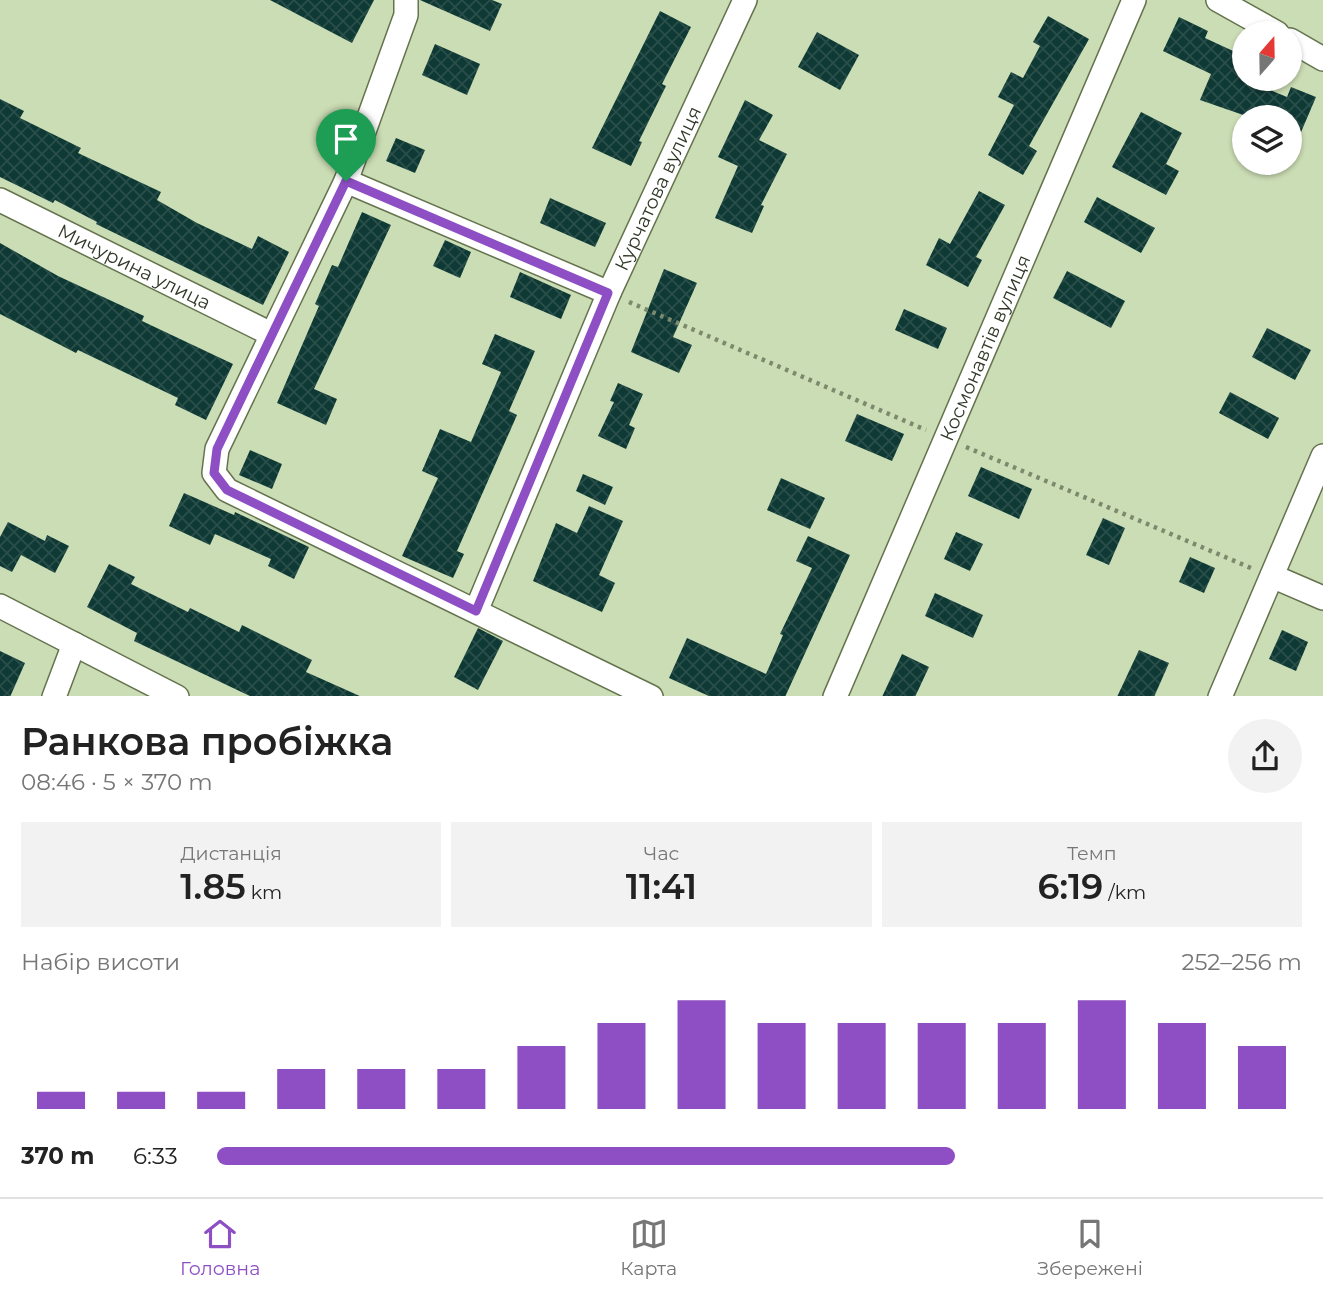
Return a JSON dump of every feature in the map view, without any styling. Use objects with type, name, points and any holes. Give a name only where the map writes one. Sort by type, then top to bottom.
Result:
[{"type":"street","points":[[406,0],[406,15],[346,181],[217,449],[214,473],[227,490],[651,696]]},
{"type":"street","name":"Курчатова вулиця","points":[[476,611],[608,293],[745,0]]},
{"type":"street","name":"Космонавтів вулиця","points":[[835,696],[1134,0]]},
{"type":"street","points":[[1217,0],[1255,21]]},
{"type":"street","points":[[1302,47],[1323,59]]},
{"type":"street","points":[[346,181],[608,293]]},
{"type":"street","name":"Мичурина улица","points":[[0,200],[271,334]]},
{"type":"street","points":[[1220,696],[1323,456]]},
{"type":"street","points":[[1272,576],[1323,598]]},
{"type":"street","points":[[0,606],[177,696]]},
{"type":"street","points":[[54,696],[74,644]]},
{"type":"building","points":[[270,0],[374,0],[352,43]]},
{"type":"building","points":[[420,0],[492,0],[502,4],[490,31]]},
{"type":"building","points":[[660,11],[691,27],[662,84],[666,86],[639,141],[642,142],[631,166],[592,148]]},
{"type":"building","points":[[1048,16],[1089,39],[1029,146],[1037,151],[1023,175],[988,155],[1014,105],[998,97],[1011,72],[1023,78],[1040,46],[1033,42]]},
{"type":"building","points":[[1179,17],[1208,31],[1205,38],[1232,50],[1232,91],[1273,91],[1287,97],[1289,91],[1301,91],[1316,97],[1302,130],[1302,105],[1232,105],[1232,111],[1200,100],[1211,74],[1163,51]]},
{"type":"building","points":[[817,32],[859,55],[840,90],[798,67]]},
{"type":"building","points":[[435,44],[480,64],[467,95],[422,75]]},
{"type":"building","points":[[0,99],[24,111],[20,118],[81,148],[78,153],[161,192],[157,200],[197,223],[252,249],[258,236],[289,252],[263,305],[96,224],[97,222],[55,200],[53,203],[0,177]]},
{"type":"building","points":[[745,100],[773,115],[759,140],[787,154],[761,205],[764,206],[752,233],[715,218],[738,166],[718,157]]},
{"type":"building","points":[[1141,112],[1182,133],[1166,164],[1179,171],[1166,195],[1112,167]]},
{"type":"building","points":[[396,138],[425,150],[415,173],[386,161]]},
{"type":"building","points":[[979,191],[1005,205],[976,257],[982,260],[968,287],[926,265],[939,238],[950,244]]},
{"type":"building","points":[[1097,197],[1155,228],[1141,253],[1084,222]]},
{"type":"building","points":[[550,198],[606,223],[595,247],[540,223]]},
{"type":"building","points":[[362,212],[391,225],[314,389],[337,399],[326,425],[277,403],[319,306],[315,304],[332,265],[338,267]]},
{"type":"building","points":[[445,240],[471,252],[460,278],[433,266]]},
{"type":"building","points":[[0,243],[58,276],[144,316],[142,321],[233,364],[206,420],[175,405],[178,398],[78,350],[76,353],[0,314]]},
{"type":"building","points":[[664,269],[697,283],[673,337],[692,345],[679,373],[631,352]]},
{"type":"building","points":[[1067,271],[1125,301],[1111,328],[1053,298]]},
{"type":"building","points":[[520,272],[571,295],[561,319],[510,297]]},
{"type":"building","points":[[904,309],[947,328],[938,349],[895,330]]},
{"type":"building","points":[[1267,328],[1311,350],[1295,380],[1252,357]]},
{"type":"building","points":[[495,334],[535,351],[509,411],[517,415],[457,551],[464,554],[453,578],[402,556],[438,478],[422,471],[440,429],[471,442],[501,372],[482,364]]},
{"type":"building","points":[[618,383],[643,394],[629,425],[635,428],[626,449],[598,436],[614,402],[610,401]]},
{"type":"building","points":[[1230,392],[1279,418],[1268,439],[1219,413]]},
{"type":"building","points":[[857,414],[904,434],[892,461],[845,441]]},
{"type":"building","points":[[250,450],[282,464],[272,489],[239,475]]},
{"type":"building","points":[[981,467],[1032,489],[1019,519],[968,496]]},
{"type":"building","points":[[583,474],[613,487],[605,505],[576,491]]},
{"type":"building","points":[[781,478],[825,498],[810,529],[767,510]]},
{"type":"building","points":[[184,493],[234,515],[235,512],[309,547],[294,579],[268,566],[271,559],[215,534],[210,545],[169,526]]},
{"type":"building","points":[[589,506],[623,521],[599,575],[615,583],[602,612],[533,581],[556,523],[577,533]]},
{"type":"building","points":[[1103,518],[1125,528],[1109,565],[1086,555]]},
{"type":"building","points":[[8,522],[45,541],[47,535],[69,546],[55,573],[21,555],[12,572],[0,566],[0,537]]},
{"type":"building","points":[[956,532],[983,544],[970,571],[944,559]]},
{"type":"building","points":[[808,536],[850,555],[785,696],[709,696],[669,678],[687,638],[766,674],[783,635],[780,634],[812,568],[796,561]]},
{"type":"building","points":[[1190,557],[1215,568],[1204,593],[1179,582]]},
{"type":"building","points":[[109,564],[135,577],[131,584],[188,612],[190,608],[239,632],[242,625],[312,660],[306,672],[360,696],[250,696],[134,641],[137,633],[87,607]]},
{"type":"building","points":[[935,593],[983,615],[973,638],[925,616]]},
{"type":"building","points":[[478,628],[503,641],[478,690],[454,677]]},
{"type":"building","points":[[1282,630],[1308,642],[1296,671],[1269,659]]},
{"type":"building","points":[[1139,650],[1169,663],[1154,696],[1117,696]]},
{"type":"building","points":[[0,651],[25,663],[10,696],[0,696]]},
{"type":"building","points":[[902,654],[929,667],[915,696],[882,696]]},
{"type":"route","points":[[346,181],[608,293],[476,611],[227,490],[214,473],[217,449],[346,181]]}]
